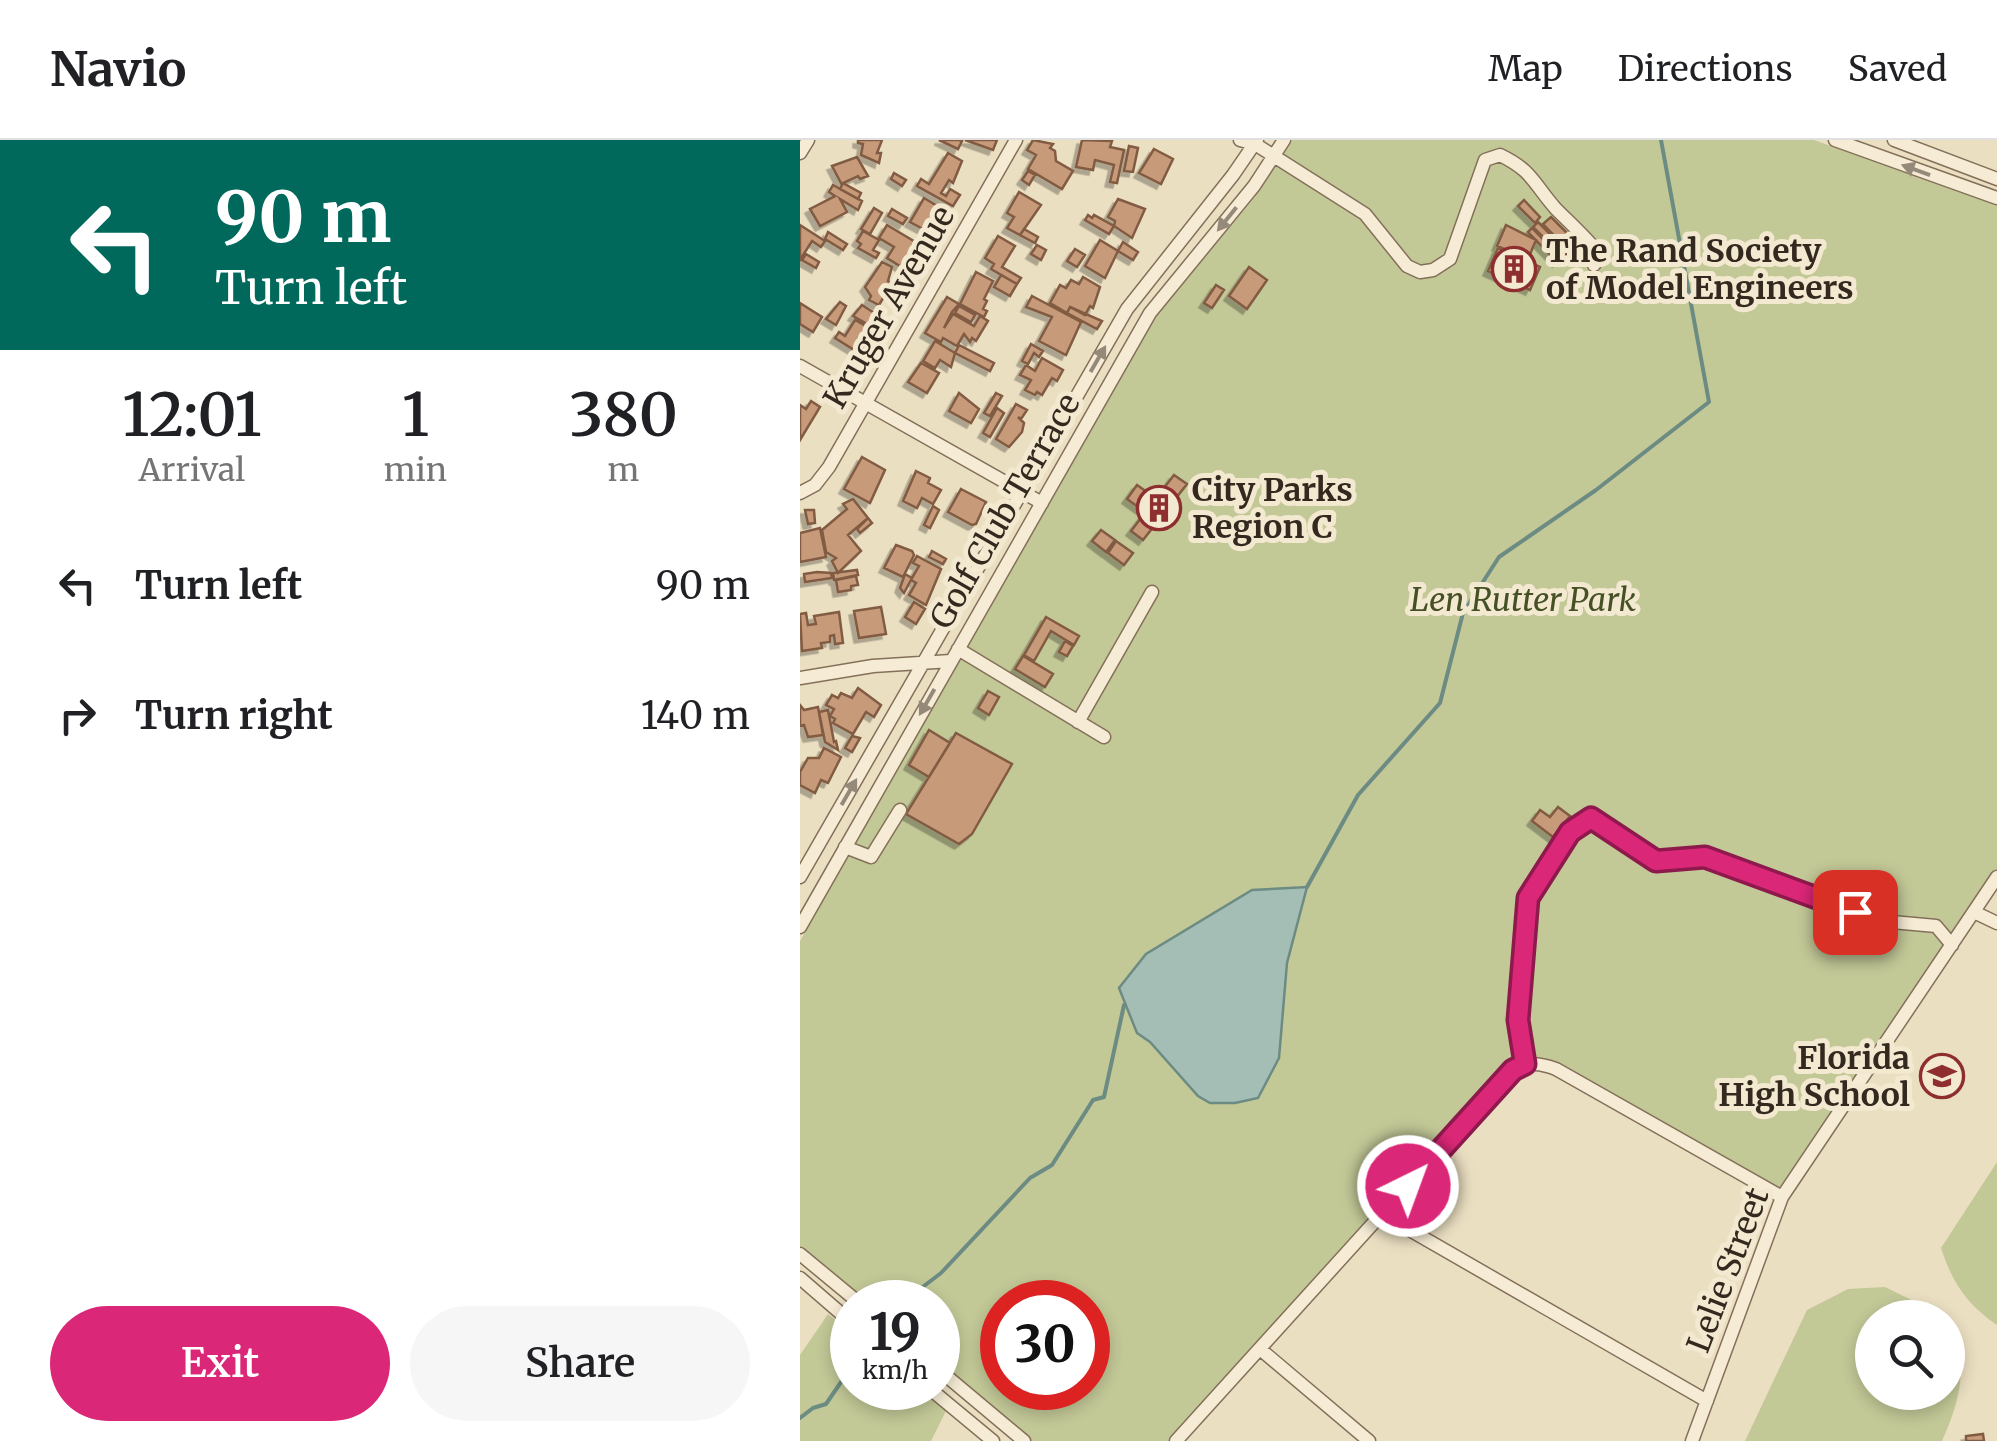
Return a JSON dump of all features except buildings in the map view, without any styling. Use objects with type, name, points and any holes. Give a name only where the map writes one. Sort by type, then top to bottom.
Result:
[{"type":"street","points":[[800,153],[808,140]]},
{"type":"street","name":"Kruger Avenue","points":[[800,493],[822,477],[1016,140]]},
{"type":"street","points":[[1240,140],[1256,142],[1274,158],[1365,214],[1407,266],[1420,272],[1450,260],[1485,160],[1500,154],[1525,167],[1555,207],[1583,234],[1600,255],[1594,265]]},
{"type":"street","name":"Golf Club Terrace","points":[[800,927],[1150,313],[1274,158],[1284,140]]},
{"type":"street","points":[[1894,140],[1997,179]]},
{"type":"street","points":[[1840,141],[1997,198]]},
{"type":"street","name":"Golf Club Terrace","points":[[800,877],[805,861],[1127,309],[1256,142]]},
{"type":"street","points":[[800,366],[1042,503]]},
{"type":"street","points":[[1078,722],[1152,592]]},
{"type":"street","points":[[800,678],[873,666],[923,664],[954,655],[1104,737]]},
{"type":"street","points":[[805,861],[843,852],[871,858],[900,810]]},
{"type":"street","points":[[1525,1064],[1518,1020],[1528,898],[1570,832],[1591,818],[1656,861],[1705,857],[1881,920],[1936,926],[1952,945]]},
{"type":"street","name":"Lelie Street","points":[[1692,1441],[1782,1197],[1997,876]]},
{"type":"street","points":[[1974,912],[1997,924]]},
{"type":"street","points":[[1176,1441],[1513,1070],[1525,1064],[1556,1068],[1782,1197]]},
{"type":"street","points":[[1382,1214],[1706,1401]]},
{"type":"street","points":[[800,1254],[831,1280]]},
{"type":"street","points":[[800,1278],[830,1303]]},
{"type":"street","points":[[1260,1349],[1369,1441]]},
{"type":"street","points":[[960,1387],[1024,1441]]},
{"type":"street","points":[[956,1410],[994,1441]]},
{"type":"green space","name":"Len Rutter Park","points":[[1292,140],[1814,140],[1997,205],[1997,869],[1781,1192],[1526,1060],[1171,1441],[1030,1441],[992,1410],[1110,1410],[1110,1280],[980,1280],[980,1400],[960,1383],[960,1280],[836,1280],[800,1249],[800,941],[1156,316],[1255,197]]},
{"type":"green space","points":[[1997,1162],[1997,1325],[1962,1292],[1941,1248]]},
{"type":"green space","points":[[1885,1287],[1912,1300],[1855,1300],[1855,1410],[1954,1410],[1942,1441],[1745,1441],[1807,1310],[1848,1289]]},
{"type":"green space","points":[[828,1314],[830,1410],[945,1410],[931,1441],[800,1441],[800,1355]]},
{"type":"water","points":[[1307,887],[1287,963],[1279,1058],[1258,1098],[1210,1103],[1198,1096],[1150,1042],[1137,1033],[1119,988],[1146,954],[1252,890]]},
{"type":"waterway","points":[[1307,887],[1358,795],[1440,703],[1463,613],[1499,557],[1596,490],[1709,402],[1661,140]]},
{"type":"waterway","points":[[932,1280],[1030,1178],[1052,1165],[1093,1100],[1104,1097],[1124,1005]]},
{"type":"waterway","points":[[800,1418],[830,1398]]},
{"type":"place","name":"The Rand Society of Model Engineers","points":[[1514,269]]},
{"type":"place","name":"City Parks Region C","points":[[1159,508]]},
{"type":"place","name":"Florida High School","points":[[1942,1076]]},
{"type":"route","points":[[1408,1186],[1513,1070],[1525,1064],[1518,1020],[1528,898],[1570,832],[1591,818],[1656,861],[1705,857],[1855,912]]}]
